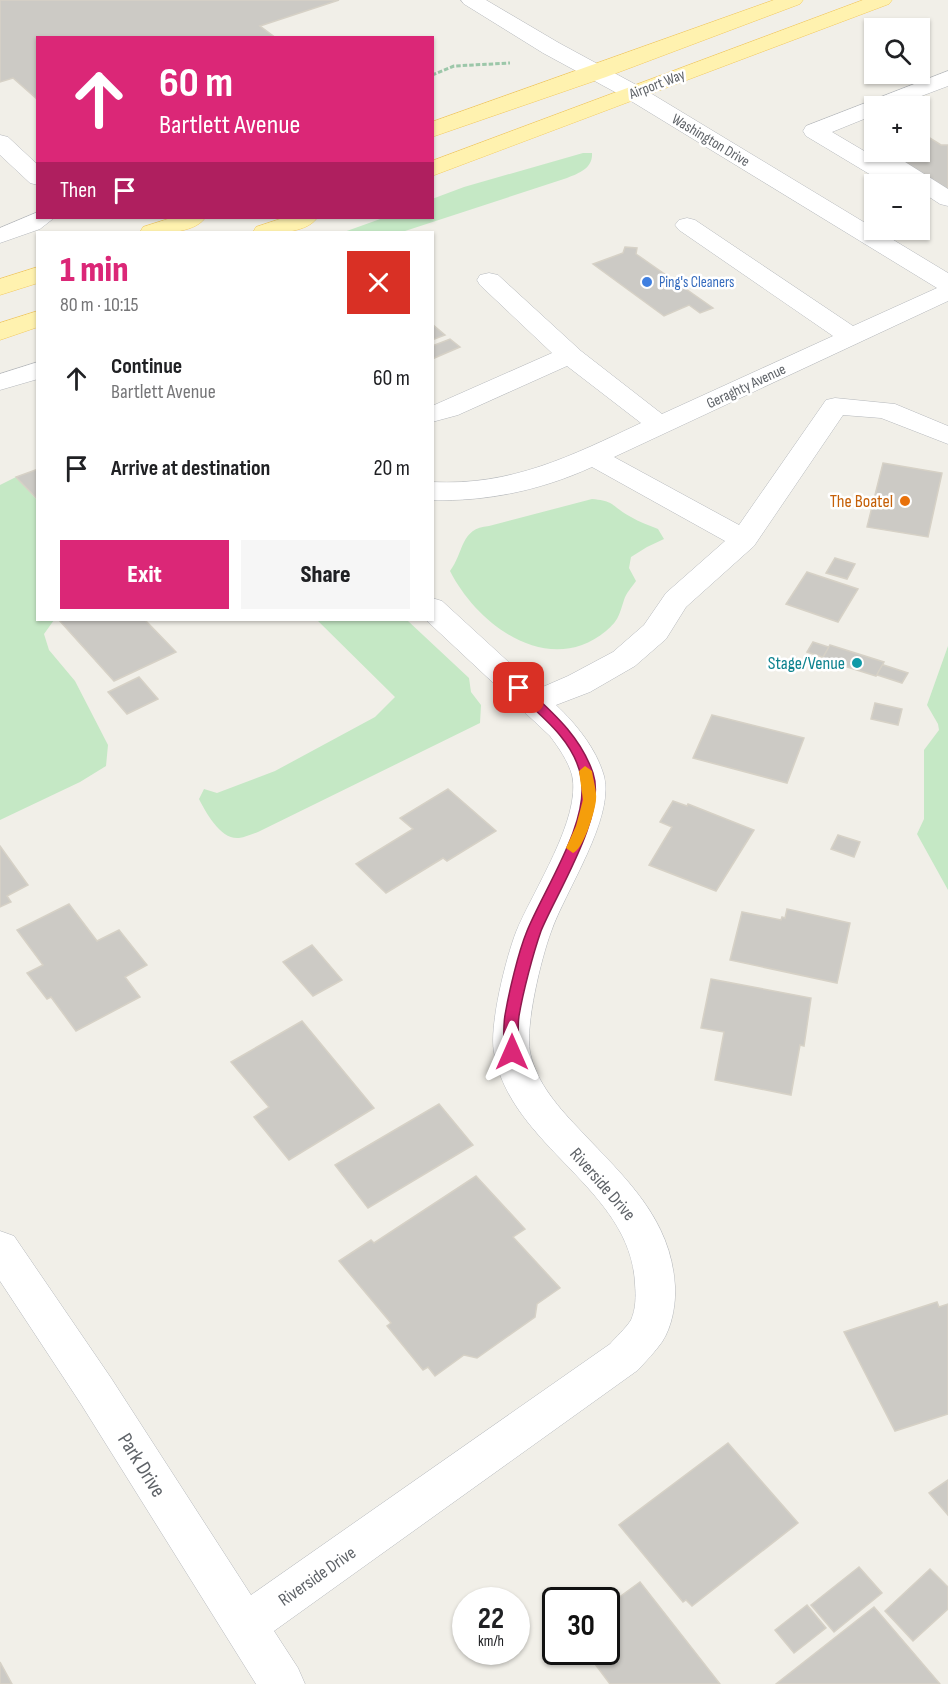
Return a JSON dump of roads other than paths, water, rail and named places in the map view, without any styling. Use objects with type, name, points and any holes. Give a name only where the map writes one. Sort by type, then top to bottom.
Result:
[{"type":"main road","name":"Airport Way","points":[[434,129],[793,0]]},
{"type":"main road","name":"Airport Way","points":[[434,168],[882,0]]},
{"type":"main road","points":[[155,231],[190,219]]},
{"type":"main road","points":[[268,231],[302,219]]},
{"type":"main road","points":[[0,288],[36,275]]},
{"type":"main road","points":[[0,332],[36,319]]},
{"type":"street","name":"Washington Drive","points":[[471,0],[551,48],[634,93],[948,284]]},
{"type":"street","points":[[903,96],[948,78]]},
{"type":"street","points":[[930,104],[948,96]]},
{"type":"street","points":[[864,111],[814,131],[864,161]]},
{"type":"street","points":[[864,133],[862,134],[864,146]]},
{"type":"street","points":[[0,142],[27,155],[36,174]]},
{"type":"street","points":[[865,162],[885,174]]},
{"type":"street","points":[[889,162],[948,199]]},
{"type":"street","points":[[930,200],[948,210]]},
{"type":"street","points":[[0,236],[40,219]]},
{"type":"street","points":[[687,225],[852,337]]},
{"type":"street","points":[[489,280],[569,355],[621,398],[661,425]]},
{"type":"street","name":"Geraghty Avenue","points":[[434,491],[490,490],[542,477],[594,457],[948,292]]},
{"type":"street","points":[[434,413],[449,409],[569,355]]},
{"type":"street","points":[[0,382],[36,371]]},
{"type":"street","points":[[534,702],[579,684],[624,659],[655,632],[676,600],[744,539],[835,406],[886,410],[948,436]]},
{"type":"street","points":[[594,457],[744,539]]},
{"type":"street","name":"Riverside Drive","points":[[244,1626],[624,1357],[648,1329],[656,1299],[654,1264],[639,1225],[627,1207],[544,1116],[523,1083],[512,1052],[512,1017],[534,933],[580,831],[589,800],[588,776],[576,747],[561,728],[434,610]]},
{"type":"street","name":"Park Drive","points":[[0,1248],[96,1391],[282,1684]]},
{"type":"place","name":"Ping's Cleaners","points":[[647,282]]},
{"type":"place","name":"The Boatel","points":[[905,501]]},
{"type":"place","name":"Stage/Venue","points":[[857,663]]}]
